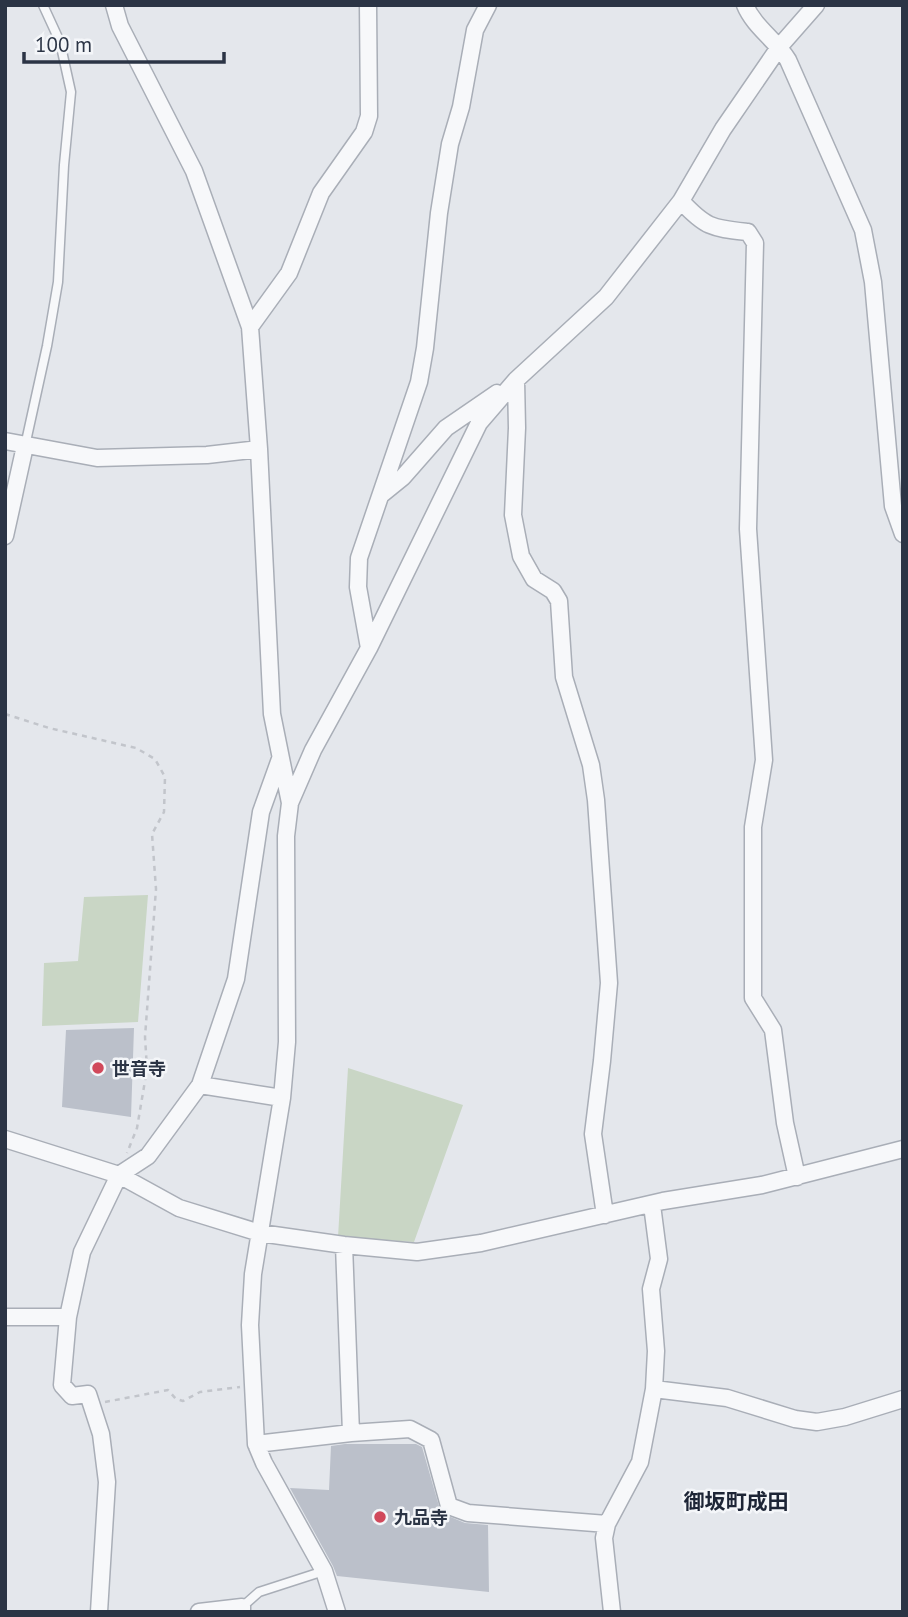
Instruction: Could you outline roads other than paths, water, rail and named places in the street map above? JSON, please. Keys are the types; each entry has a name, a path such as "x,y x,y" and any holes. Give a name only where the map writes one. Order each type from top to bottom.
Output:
{"street":[{"path":"114,5 120,26 194,171 250,327 272,714 290,803"},
{"path":"250,327 289,273 321,193 364,132 369,116 368,5"},
{"path":"369,648 358,587 359,558 419,382 450,144 461,107 475,30 488,5"},
{"path":"745,5 749,17 780,46 788,60 863,230 873,282 893,506 903,534"},
{"path":"337,1612 324,1571 264,1464 256,1444 250,1325 253,1273 282,1098 287,1042 286,836 290,803 313,750 369,648 479,423 516,380 606,297 681,201 723,129 780,46 816,5"},
{"path":"681,201 698,220 714,229 748,232 755,243 748,529 765,760 753,827 753,998 773,1030 785,1124 797,1177"},
{"path":"382,494 403,477 446,428 516,380"},
{"path":"516,380 513,515 521,556 534,579 553,591 559,601 564,677 592,765 596,800 609,983 593,1133 605,1215"},
{"path":"5,441 97,458 208,455 259,449"},
{"path":"5,536 25,446"},
{"path":"99,1612 107,1482 101,1434 88,1394 72,1396 62,1385 68,1317 82,1252 119,1175 148,1156 200,1086 236,979 261,812 281,758"},
{"path":"200,1086 282,1098"},
{"path":"5,1139 119,1175 180,1208 260,1233 417,1252 481,1243 652,1205 797,1177 903,1149"},
{"path":"612,1612 604,1538 607,1524 640,1462 654,1389 656,1351 651,1289 659,1259 652,1205"},
{"path":"344,1245 351,1433"},
{"path":"5,1317 68,1317"},
{"path":"654,1389 727,1398 795,1419 817,1422 845,1417 903,1399"},
{"path":"256,1444 410,1429 431,1440 449,1506 468,1513 607,1524"},
{"path":"199,1612 242,1609"}],"lane":[{"path":"25,446 58,282 71,92 60,42 43,5"},
{"path":"242,1609 259,1592 324,1571"}],"place":[{"name":"世音寺","path":"98,1068"},
{"name":"九品寺","path":"380,1517"}],"district":[{"name":"御坂町成田","path":"736,1501"}]}
